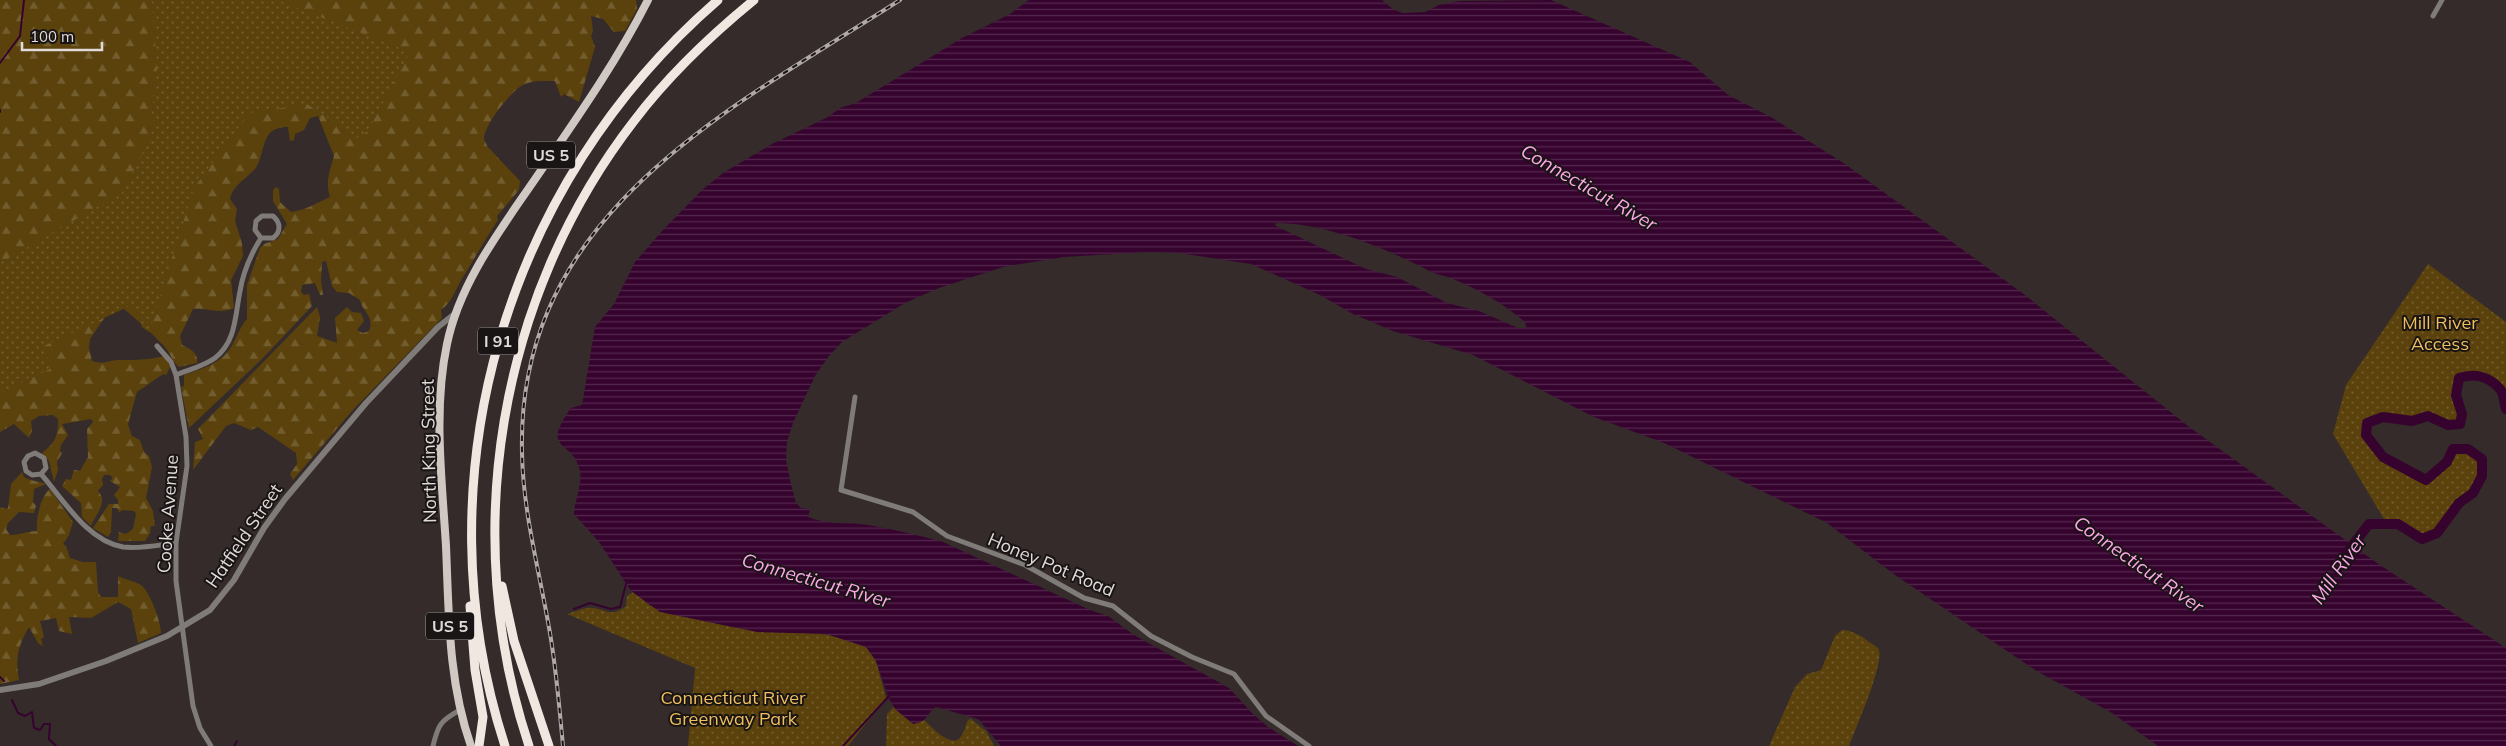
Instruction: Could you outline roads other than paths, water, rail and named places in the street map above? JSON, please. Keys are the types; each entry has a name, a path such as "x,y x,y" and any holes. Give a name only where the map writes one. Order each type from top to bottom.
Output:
{"highway":[{"name":"I 91","path":"505,746 485,669 476,612 471,554 474,476 488,380 506,314 531,250 566,181 609,116 660,56 718,0"},
{"name":"I 91","path":"529,746 509,672 498,599 494,514 500,452 512,376 525,331 545,274 578,207 616,146 650,101 707,40 754,0"},
{"path":"500,452 499,551 503,593 516,647 549,746"},
{"path":"471,554 471,622 475,670 483,712 482,731 478,746"}],"main road":[{"name":"North King Street","path":"470,746 460,710 450,642 440,416 442,370 447,343 457,312 480,262 602,77 648,0"}],"street":[{"path":"2433,16 2442,0"},
{"path":"262,216 273,216 279,224 278,233 270,239 261,238 256,230 256,221 262,216"},
{"path":"176,375 214,359 227,344 235,323 243,276 261,238"},
{"name":"Hatfield Street","path":"0,690 39,684 106,662 183,628 210,610 220,599 264,528 321,456 366,403 438,327 457,312"},
{"name":"Cooke Avenue","path":"157,346 171,362 176,375 188,452 176,543 176,582 192,706 200,728 211,746"},
{"name":"Honey Pot Road","path":"855,397 841,490 913,512 947,536 1024,564 1084,598 1113,606 1151,636 1184,653 1234,674 1266,716 1309,746"},
{"path":"35,453 44,458 46,468 41,474 34,476 26,471 24,464 28,456 35,453"},
{"path":"41,474 88,528 109,543 132,547 176,543"},
{"path":"432,746 436,731 444,719 460,710"}],"water":[{"name":"Connecticut River","path":"1029,0 1382,0 1394,10 1403,13 1425,12 1439,5 1459,1 1551,0 1690,62 1728,95 1771,117 1845,164 2025,295 2188,426 2377,563 2506,648 2506,746 2158,746 2112,713 2035,670 1895,575 1827,523 1664,443 1594,417 1473,355 1393,331 1353,314 1320,295 1251,264 1179,253 1149,252 1064,257 1003,267 939,288 905,303 842,342 828,357 815,376 793,423 787,442 786,460 791,484 796,503 801,508 810,509 808,517 815,520 860,524 905,532 943,542 1090,610 1108,616 1134,635 1229,688 1268,727 1298,746 1001,746 978,719 936,707 925,719 913,724 895,709 888,697 876,661 866,647 826,634 757,632 660,612 631,591 599,542 574,514 580,482 580,471 576,461 558,439 558,432 571,408 582,405 595,327 614,304 635,262 702,190 723,173 772,144 828,117 840,108 856,103 962,38 1010,14","holes":["1276,223 1295,224 1336,232 1376,246 1431,272 1462,283 1481,292 1508,309 1525,322 1526,328 1518,328 1479,311 1447,303 1397,277 1366,269 1275,225"]}],"waterway":[{"path":"0,63 20,36 24,0"},
{"name":"Mill River","path":"2345,555 2369,524 2398,524 2422,539 2437,533 2459,503 2473,493 2482,476 2482,459 2468,449 2453,449 2447,462 2426,480 2383,457 2366,435 2367,423 2383,417 2412,421 2428,416 2448,425 2460,424 2462,414 2456,395 2459,378 2470,376 2486,378 2496,385 2502,393 2506,409"},
{"path":"574,609 590,603 611,609 620,607 626,584"},
{"path":"0,677 4,681"},
{"path":"843,746 889,696"},
{"path":"12,700 18,713 25,716 32,712 34,728 40,730 44,724 50,724 49,739 56,746"},
{"path":"234,746 237,741"}],"railway":[{"path":"563,746 553,653 525,496 522,453 529,369 554,297 593,234 644,178 703,129 767,84 900,0"}],"park label":[{"name":"Mill River Access","path":"2440,333"},
{"name":"Connecticut River Greenway Park","path":"733,708"}]}
